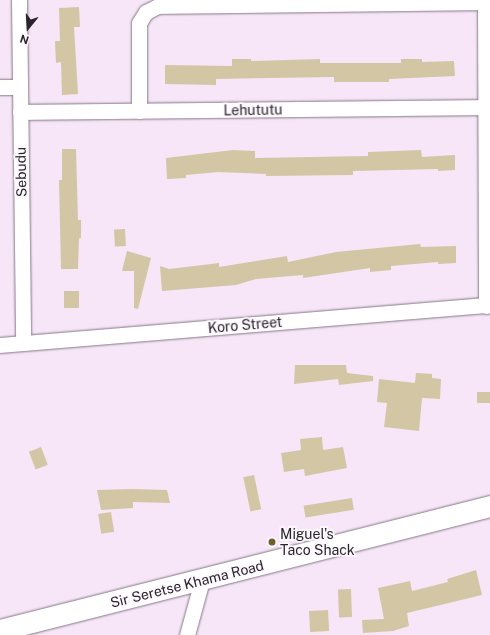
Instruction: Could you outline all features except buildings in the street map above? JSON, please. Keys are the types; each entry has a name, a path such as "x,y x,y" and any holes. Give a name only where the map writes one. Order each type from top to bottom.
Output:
{"main road":[{"name":"Sir Seretse Khama Road","path":"0,630 490,506"}],"street":[{"name":"Sebudu","path":"19,0 23,343"},
{"path":"139,111 139,23 146,12 158,6 485,1 488,40 485,107 488,306"},
{"path":"0,87 19,87"},
{"name":"Lehututu","path":"20,112 485,107"},
{"name":"Koro Street","path":"0,345 488,306"},
{"path":"188,635 202,580"}],"place":[{"name":"Miguel's Taco Shack","path":"272,542"}]}
